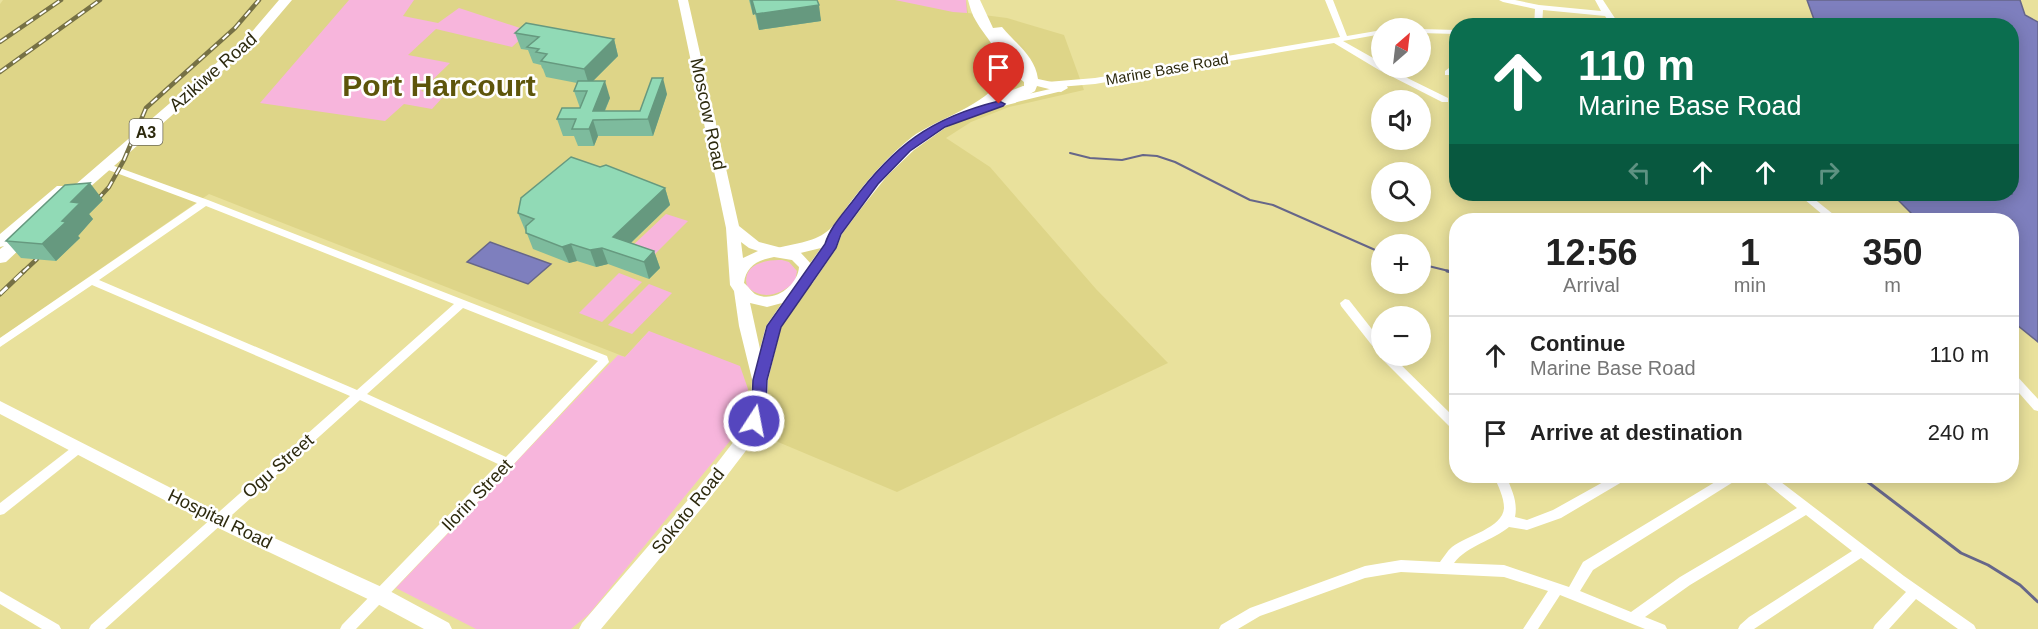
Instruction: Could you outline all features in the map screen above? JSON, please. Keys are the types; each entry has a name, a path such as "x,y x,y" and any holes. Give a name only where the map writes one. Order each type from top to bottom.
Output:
{"main road":[{"name":"Azikiwe Road","path":"0,242 247,30 272,0"},
{"name":"Azikiwe Road","path":"0,258 254,38 286,0"},
{"path":"974,0 980,18 1007,59 1030,84"},
{"path":"982,0 1000,32 1030,66 1063,86"},
{"path":"803,284 831,245 835,233 889,165 923,135 982,103 995,93 1008,72 1007,59"},
{"path":"1030,66 1030,84"},
{"path":"958,117 1010,100 1030,84 1063,86"},
{"path":"779,252 812,246 835,233"}],"street":[{"name":"Moscow Road","path":"683,0 733,228 739,284"},
{"path":"1329,0 1344,37"},
{"path":"1503,0 1539,7 1606,14"},
{"path":"1599,0 1609,18"},
{"path":"1539,7 1539,18"},
{"path":"1431,31 1449,32"},
{"name":"Marine Base Road","path":"1010,100 1063,86 1371,33"},
{"path":"1334,39 1371,61"},
{"path":"1403,78 1445,100"},
{"path":"982,103 1030,84"},
{"path":"106,166 205,202 461,304"},
{"path":"1812,201 1826,213"},
{"path":"0,343 205,202"},
{"path":"733,228 754,245 796,255 804,262 808,271 803,284 781,299 749,297 739,284 741,267 749,260 779,252"},
{"path":"92,281 359,395 508,463"},
{"name":"Sokoto Road","path":"739,284 760,380"},
{"name":"Sokoto Road","path":"589,629 693,507 745,439 759,405 760,380 774,326 803,284"},
{"path":"1345,303 1371,336"},
{"name":"Ilorin Street","path":"347,629 603,362 603,359 461,304"},
{"name":"Ogu Street","path":"96,629 461,304"},
{"path":"1396,366 1449,419"},
{"path":"2019,386 2038,407"},
{"name":"Hospital Road","path":"0,407 218,519 379,595 441,629"},
{"path":"0,510 79,448"},
{"path":"1444,567 1457,550 1500,528 1507,521 1511,511 1509,497 1503,483"},
{"path":"1507,521 1527,525 1557,514 1611,483"},
{"path":"1572,594 1588,566 1723,483"},
{"path":"1774,483 1915,592 1970,629"},
{"path":"1634,618 1685,581 1808,508"},
{"path":"1744,629 1862,551"},
{"path":"1226,629 1255,612 1365,572 1401,566 1504,572 1557,588 1660,629"},
{"path":"1530,629 1557,588"},
{"path":"1880,629 1915,592"},
{"path":"0,597 54,629"}],"shaded area":[{"path":"3,0 966,0 968,13 1007,18 1064,35 1084,90 1009,107 971,122 946,138 990,167 1096,289 1168,363 897,492 740,426 744,417 649,331 625,357 209,194 0,338 0,4"},
{"path":"349,0 414,0 403,16 438,23 459,8 529,31 512,47 436,29 408,55 450,63 421,91 443,97 432,109 404,104 385,121 260,103"},
{"path":"895,0 966,0 967,13 953,12"},
{"path":"666,214 688,221 652,257 629,249"},
{"path":"782,260 789,262 797,271 795,282 790,286 778,293 765,295 747,286 746,279 751,268 762,262"},
{"path":"619,273 642,282 602,322 579,313"},
{"path":"649,284 672,293 632,334 608,325"},
{"path":"649,331 740,366 748,389 744,417 734,436 589,614 571,629 476,629 396,588 618,355 625,357"}],"water":[{"path":"1807,0 2020,0 2025,15 2038,22 2038,342 2019,327 2019,213 1911,213 1899,201 2019,201 2019,18 1813,18"},
{"path":"490,242 551,264 528,284 467,262"}],"building":[{"path":"752,0 817,0 819,5 756,14"},
{"path":"526,23 614,39 584,69 541,61 547,54 536,52 539,49 527,47 539,37 515,33"},
{"path":"652,78 663,78 648,119 593,120 589,129 572,129 576,119 557,119 562,108 580,108 587,91 574,91 578,81 605,81 593,111 640,111"},
{"path":"571,157 600,167 606,165 665,188 613,237 654,251 644,262 602,248 590,250 571,244 562,247 526,233 526,226 534,219 518,213 521,198"},
{"path":"90,183 71,202 80,203 62,221 66,222 42,244 6,241 65,185"}],"waterway":[{"path":"1070,153 1090,158 1122,160 1143,155 1157,156 1175,162 1250,200 1273,205 1371,248"},
{"path":"1431,267 1449,271"},
{"path":"1869,483 1961,553 1988,565 2020,585 2038,602"}],"railway":[{"path":"0,42 61,0"},
{"path":"0,72 100,0"},
{"path":"97,200 109,187 124,160 146,108 235,28 259,0"},
{"path":"23,272 37,259"},
{"path":"0,294 24,271"}],"district":[{"name":"Port Harcourt","path":"439,85"}],"route":[{"path":"754,421 759,405 760,380 774,326 831,245 835,233 874,181 906,148 923,135 958,117 999,104"}]}
